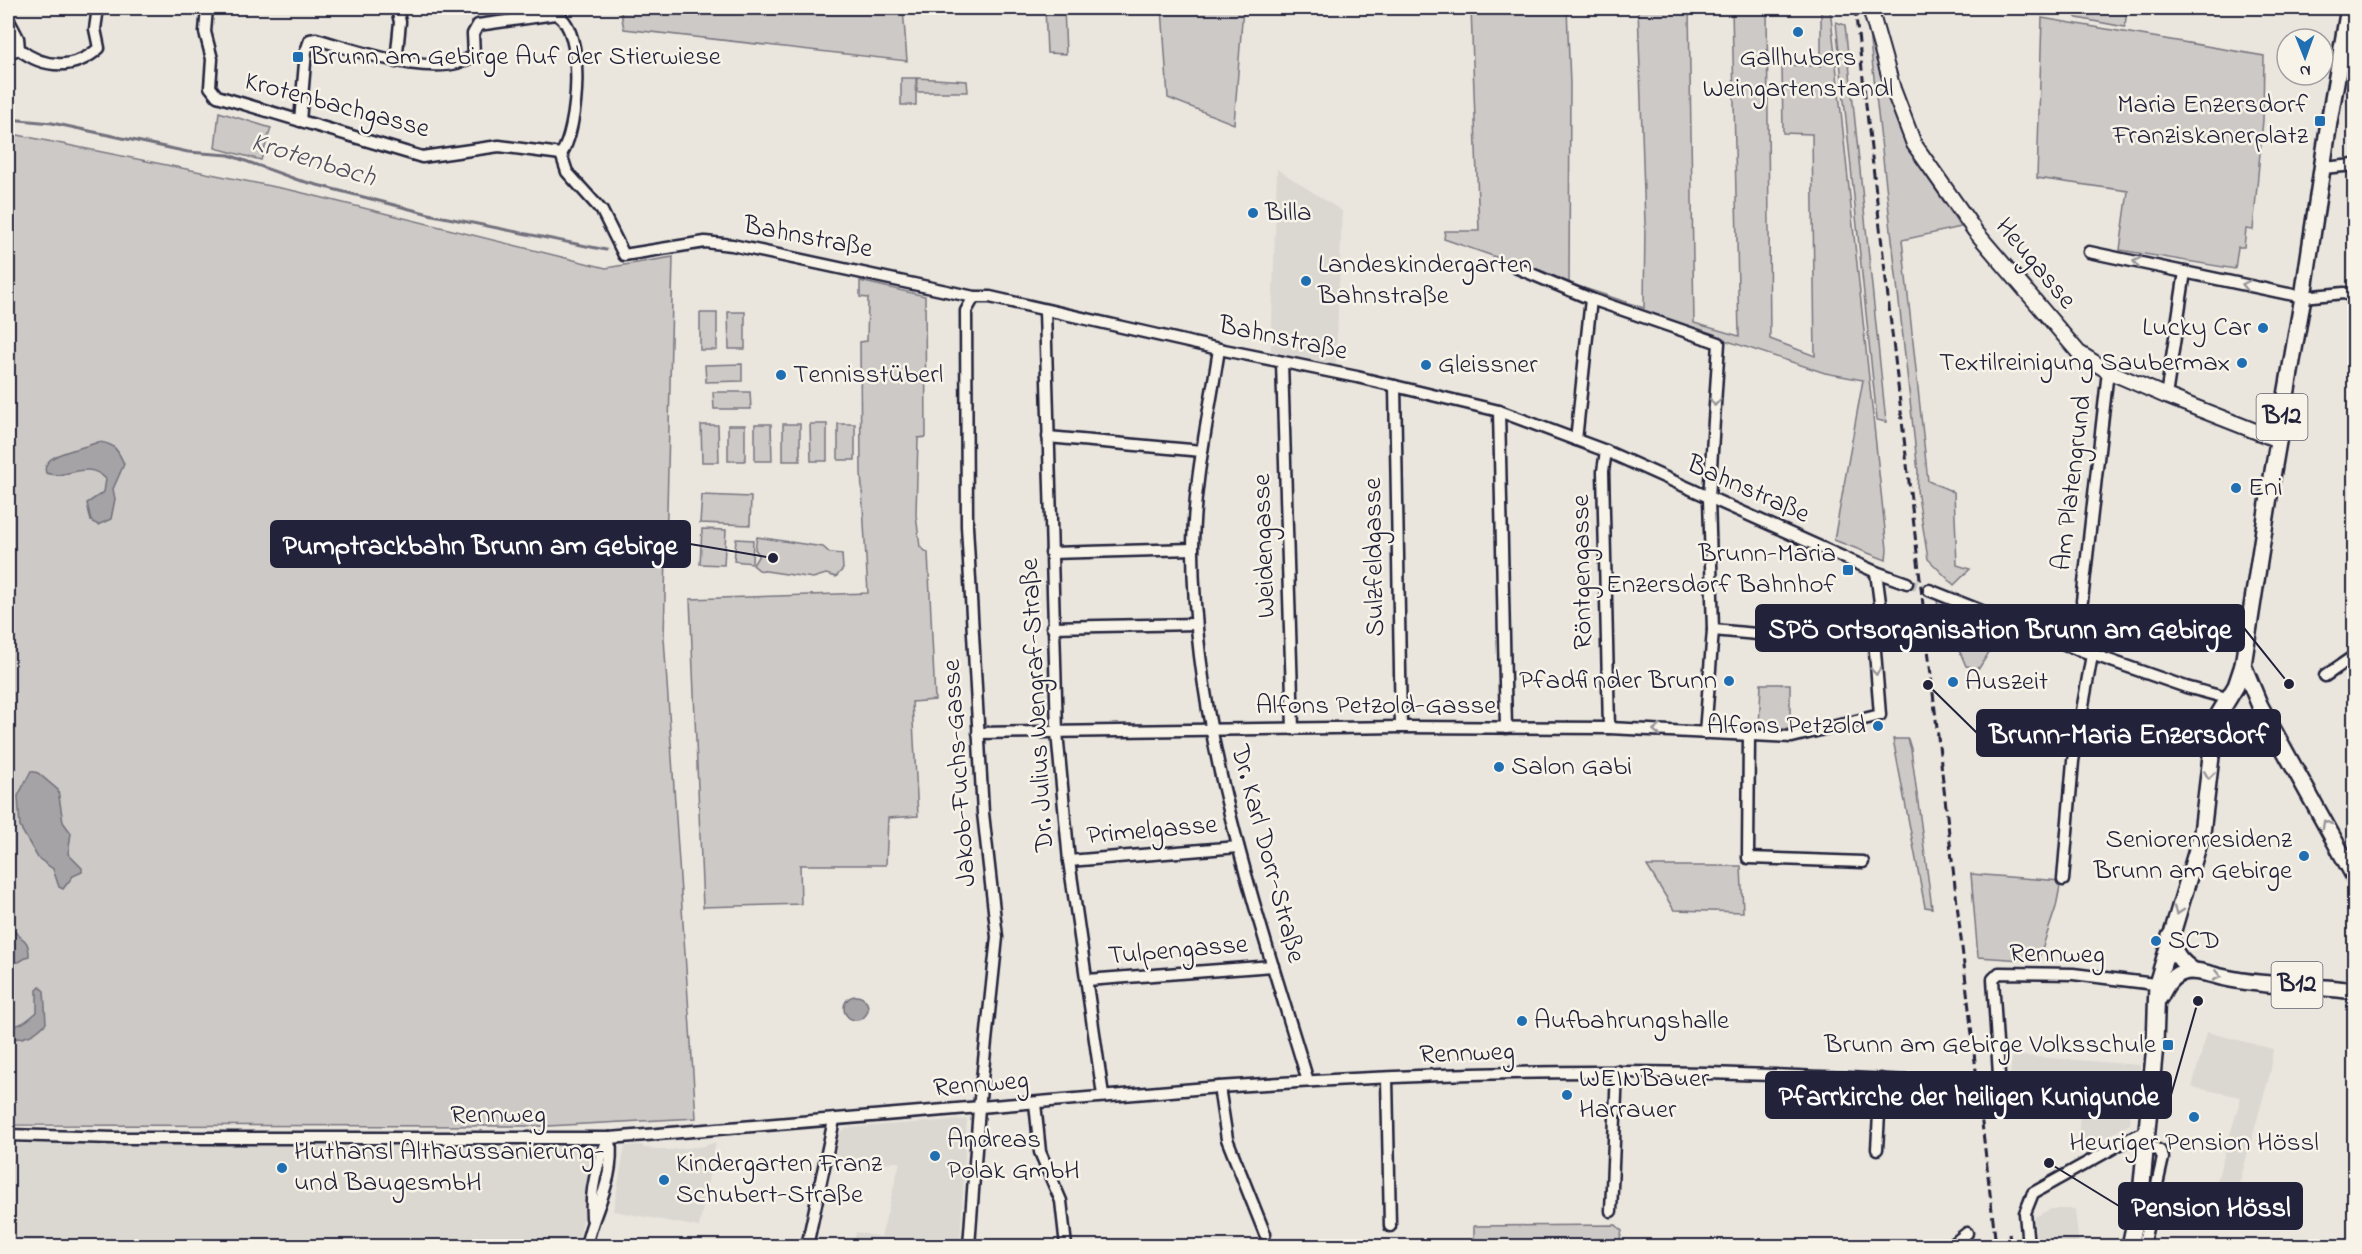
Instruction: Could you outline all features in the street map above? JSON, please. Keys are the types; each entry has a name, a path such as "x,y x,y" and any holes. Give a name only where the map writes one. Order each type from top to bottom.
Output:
{"main road":[{"name":"B12","path":"2130,1246 2141,1194 2157,1005 2170,936 2202,833 2212,748 2219,714 2236,686 2244,665 2278,440 2304,297 2322,168 2349,8"},
{"name":"B12","path":"2244,665 2260,706 2355,876"},
{"path":"2227,698 2244,700 2260,706"},
{"path":"2170,936 2174,952 2180,962 2194,971"},
{"name":"B12","path":"2194,971 2256,984 2319,986 2355,992"},
{"path":"2162,985 2181,972 2194,971"}],"street":[{"path":"8,19 18,38 19,49 28,57 56,65 68,64 93,53 100,46 95,29 98,8"},
{"name":"Krotenbachgasse","path":"207,8 205,32 212,58 210,80 213,93 422,157 505,146 561,154"},
{"name":"Heugasse","path":"1870,8 1893,89 1914,144 1975,231 2079,353 2108,371 2278,440"},
{"path":"396,62 400,22 397,9"},
{"path":"300,121 306,51 310,40 316,39 396,62 434,65 470,58 475,53 473,34 478,25 541,15 559,16 565,23 578,69 567,139 561,154"},
{"path":"8,53 19,49"},
{"name":"Bahnstraße","path":"561,154 567,172 602,211 624,255 705,242 864,272 974,297 990,297 1499,411 1606,451 1876,572 1906,582"},
{"path":"2322,168 2355,165"},
{"path":"2089,252 2304,297 2344,292 2355,297"},
{"path":"1515,267 1591,300 1719,343 1709,498 1713,630 1705,733"},
{"path":"2166,396 2185,272"},
{"name":"Jakob-Fuchs-Gasse","path":"969,1246 979,1108 997,937 983,813 967,526 966,311 974,297"},
{"path":"1576,440 1591,300"},
{"name":"Dr. Julius Wengraf-Straße","path":"1045,310 1052,627 1057,732 1069,861 1103,1095"},
{"name":"Dr. Karl Dorr-Straße","path":"1219,349 1202,451 1193,549 1196,624 1211,730 1238,847 1308,1081"},
{"name":"Weidengasse","path":"1282,362 1293,729"},
{"name":"Am Platengrund","path":"2082,601 2108,371"},
{"name":"Sulzfeldgasse","path":"1395,386 1401,727"},
{"path":"1499,411 1506,728"},
{"path":"1048,437 1202,451"},
{"name":"Röntgengasse","path":"1606,451 1603,471 1609,728"},
{"path":"1051,553 1193,549"},
{"path":"1713,630 1790,637 1873,626 1882,618 1876,572"},
{"path":"1929,590 2077,650 2208,695 2227,698"},
{"path":"2077,650 2080,613"},
{"path":"1052,627 1196,624"},
{"name":"Alfons Petzold-Gasse","path":"978,734 1401,727 1609,728 1792,737 1880,715 1873,626"},
{"path":"2063,880 2073,761 2092,655"},
{"path":"2325,676 2355,656"},
{"path":"1749,734 1748,858 1863,862"},
{"name":"Primelgasse","path":"1069,861 1238,847"},
{"name":"Tulpengasse","path":"1088,980 1273,966"},
{"name":"Rennweg","path":"2149,1101 2000,1091 1993,979 2000,973 2073,974 2162,985"},
{"path":"1611,1211 1617,1071"},
{"name":"Rennweg","path":"8,1136 610,1138 979,1108 1103,1095 1308,1081 1617,1071 1958,1083"},
{"path":"1387,1078 1390,1226"},
{"path":"1877,1149 1881,1079"},
{"path":"1219,1087 1227,1139 1265,1234"},
{"path":"1035,1103 1040,1152 1061,1201 1066,1246"},
{"path":"807,1246 834,1120"},
{"path":"2028,1246 2025,1213 2033,1193 2133,1137 2146,1138 2160,1151 2163,1158 2143,1246"},
{"path":"586,1246 592,1220 605,1196 612,1160 610,1138"},
{"path":"1951,1246 1967,1233"}],"shaded area":[{"path":"620,8 903,8 907,61 624,29"},
{"path":"1045,8 1064,8 1066,54 1047,53"},
{"path":"1162,8 1243,8 1234,124 1168,98"},
{"path":"1471,8 1567,8 1570,84 1569,283 1644,308 1645,224 1638,8 1689,8 1694,323 1739,336 1732,8 1767,8 1770,339 1815,356 1812,134 1783,133 1782,65 1821,66 1821,8 1830,8 1887,549 1886,560 1834,540 1863,380 1825,373 1590,296 1513,263 1444,239 1445,231 1479,231"},
{"path":"2072,8 2127,8 2125,27 2077,18 2072,13"},
{"path":"2042,18 2264,56 2263,120 2253,230 2246,229 2244,247 2238,247 2235,269 2120,250 2128,191 2037,178"},
{"path":"1836,22 1845,25 1886,422 1877,420"},
{"path":"1869,33 1906,146 1961,227 1902,240 1928,481 1954,492 1957,565 1970,569 1954,585 1928,559 1917,490 1918,472"},
{"path":"901,78 916,78 916,105 901,105"},
{"path":"917,78 967,81 968,92 917,92"},
{"path":"219,112 271,128 261,160 215,148"},
{"path":"8,133 295,191 606,268 673,257 664,638 696,1118 548,1126 8,1125"},
{"name":"Landeskindergarten Bahnstraße","path":"1277,169 1342,211 1336,365 1271,351"},
{"path":"860,281 925,296 926,437 918,438 916,515 920,547 928,553 935,700 912,702 918,816 888,818 886,865 800,865 801,904 703,907 690,599 868,593 861,472 860,342 867,341 868,298 860,297"},
{"path":"728,312 745,312 745,349 729,349"},
{"path":"700,313 717,313 717,350 700,350"},
{"path":"742,364 742,381 706,382 705,365"},
{"path":"713,392 750,392 751,409 714,409"},
{"path":"755,424 771,424 772,461 755,461"},
{"path":"783,424 800,424 800,461 783,461"},
{"path":"810,424 827,424 827,461 811,461"},
{"path":"838,424 855,424 855,460 838,460"},
{"path":"701,425 718,425 719,462 702,462"},
{"path":"728,425 745,425 745,461 728,461"},
{"path":"98,442 115,448 124,464 113,489 115,499 111,519 98,525 91,521 87,503 104,492 106,479 91,470 54,475 46,473 46,466 56,456"},
{"path":"702,495 751,497 750,525 700,523"},
{"path":"702,529 726,530 724,565 700,564"},
{"path":"757,537 823,547 830,553 842,554 843,569 836,577 826,574 813,578 759,570 753,565 759,555 755,549"},
{"path":"736,539 753,540 752,563 734,561"},
{"path":"1937,600 1990,623 1994,640 1979,668 1966,666 1957,645 1937,642 1934,619 1939,618"},
{"path":"1761,684 1790,684 1790,729 1759,728"},
{"path":"1893,739 1908,739 1911,749 1932,908 1925,907"},
{"path":"31,771 38,773 58,790 63,822 71,833 68,854 82,868 82,872 73,876 63,889 59,887 53,869 38,858 20,827 18,796"},
{"path":"1647,866 1741,866 1743,912 1674,910"},
{"path":"1971,874 2061,881 2056,907 2038,961 1978,957"},
{"path":"8,896 11,904 11,925 26,942 29,950 29,956 19,962 8,961"},
{"path":"40,987 44,991 46,1023 29,1036 8,1038 8,1026 20,1024 37,1012 37,990"},
{"path":"856,996 864,1000 868,1008 864,1016 856,1020 848,1016 844,1008 848,1000"},
{"path":"2207,1032 2273,1049 2271,1070 2235,1199 2213,1194 2241,1097 2192,1087"},
{"path":"2012,1055 2140,1065 2138,1094 2103,1092 2103,1089 2009,1084"},
{"path":"2080,1104 2131,1107 2130,1124 2093,1145 2078,1145"},
{"path":"967,1119 960,1246 853,1246 856,1232 881,1237 900,1162 831,1165 838,1133 846,1128"},
{"name":"Kindergarten Franz Schubert-Straße","path":"716,1142 699,1227 613,1211 625,1146 642,1145 644,1148 669,1150 704,1146"},
{"path":"8,1144 591,1147 596,1154 578,1246 8,1246"},
{"path":"2051,1209 2075,1209 2079,1246 2037,1246 2034,1217"},
{"path":"1616,1225 1622,1231 1618,1246 1474,1246 1474,1226"}],"waterway":[{"name":"Krotenbach","path":"8,119 52,123 188,152 229,155 298,180 433,215 606,250"}],"tunnel":[{"path":"1907,583 1929,590"}],"railway":[{"path":"1855,8 1996,1246"},
{"path":"2009,1233 2011,1246"}],"place":[{"name":"Gallhubers Weingartenstandl","path":"1798,32"},
{"name":"Brunn am Gebirge Auf der Stierwiese","path":"298,57"},
{"name":"Maria Enzersdorf Franziskanerplatz","path":"2320,121"},
{"name":"Billa","path":"1253,213"},
{"name":"Landeskindergarten Bahnstraße","path":"1306,281"},
{"name":"Lucky Car","path":"2263,328"},
{"name":"Textilreinigung Saubermax","path":"2242,363"},
{"name":"Gleissner","path":"1426,365"},
{"name":"Tennisstüberl","path":"781,375"},
{"name":"Eni","path":"2236,488"},
{"name":"Pumptrackbahn Brunn am Gebirge","path":"773,558"},
{"name":"Brunn-Maria Enzersdorf Bahnhof","path":"1848,570"},
{"name":"Pfadfinder Brunn","path":"1729,681"},
{"name":"Auszeit","path":"1953,682"},
{"name":"SPÖ Ortsorganisation Brunn am Gebirge","path":"2289,684"},
{"name":"Brunn-Maria Enzersdorf","path":"1928,685"},
{"name":"Alfons Petzold","path":"1878,726"},
{"name":"Salon Gabi","path":"1499,767"},
{"name":"Seniorenresidenz Brunn am Gebirge","path":"2304,856"},
{"name":"SCD","path":"2156,941"},
{"name":"Pfarrkirche der heiligen Kunigunde","path":"2198,1001"},
{"name":"Aufbahrungshalle","path":"1522,1021"},
{"name":"Brunn am Gebirge Volksschule","path":"2168,1045"},
{"name":"WEINBauer Harrauer","path":"1567,1095"},
{"name":"Heuriger Pension Hössl","path":"2194,1117"},
{"name":"Andreas Polak GmbH","path":"935,1156"},
{"name":"Pension Hössl","path":"2049,1163"},
{"name":"Huthansl Althaussanierung- und BaugesmbH","path":"282,1168"},
{"name":"Kindergarten Franz Schubert-Straße","path":"664,1180"}]}
